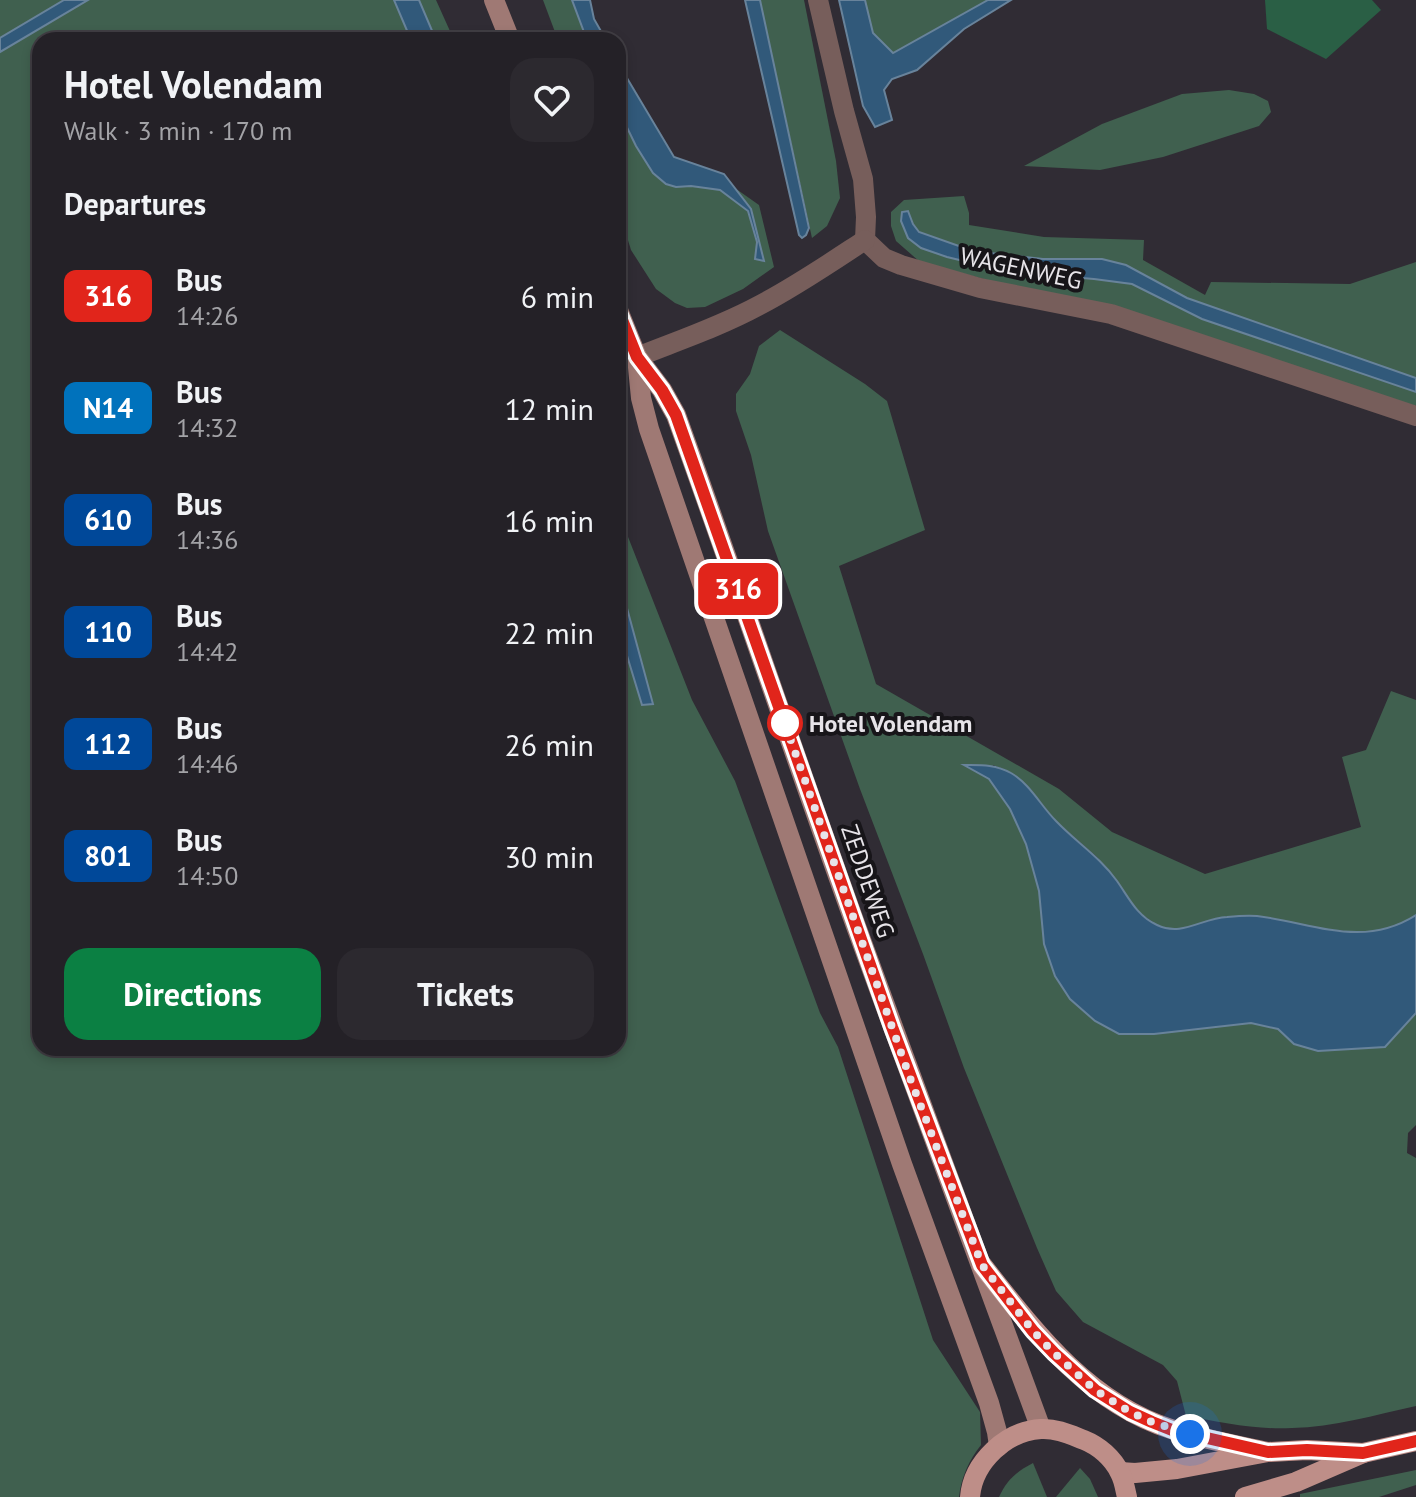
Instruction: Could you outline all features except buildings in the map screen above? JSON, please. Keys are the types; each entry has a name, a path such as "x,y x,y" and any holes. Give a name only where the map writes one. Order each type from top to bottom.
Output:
{"main road":[{"path":"494,0 507,32"},
{"name":"ZEDDEWEG","path":"626,330 637,357 676,415 910,1078 1041,1429"},
{"name":"ZEDDEWEG","path":"637,357 641,398 649,429 907,1179 989,1403 999,1446"},
{"path":"982,1265 1033,1331 1095,1390 1130,1412 1172,1430 1268,1452"},
{"path":"970,1497 977,1472 987,1457 1015,1436 1041,1429 1056,1430 1096,1446 1120,1472 1127,1497"},
{"path":"1245,1497 1296,1482 1363,1453 1416,1441"},
{"path":"1120,1472 1177,1469 1268,1452 1307,1450 1363,1453"}],"street":[{"path":"637,357 756,308 865,240 863,179 818,0"},
{"name":"WAGENWEG","path":"865,240 884,258 901,265 980,288 1111,314 1416,416"}],"green space":[{"path":"0,0 436,0 450,32 32,32 32,1056 626,1056 626,652 642,705 653,704 626,604 626,532 692,700 735,781 820,1013 838,1047 933,1340 980,1412 981,1445 966,1470 959,1497 0,1497"},
{"path":"543,0 586,0 599,32 555,32"},
{"path":"760,0 804,0 836,161 840,198 827,226 812,238"},
{"path":"852,0 999,0 869,78"},
{"path":"1265,0 1372,0 1381,10 1326,59 1267,29"},
{"path":"626,89 667,152 722,179 759,205 774,267 743,289 705,307 687,308 656,289 631,250 626,234"},
{"path":"1229,90 1254,94 1268,101 1271,112 1259,126 1163,157 1100,170 1024,166 1102,124 1182,94"},
{"path":"964,196 969,225 1044,237 1144,240 1143,260 1205,295 1211,282 1350,284 1416,262 1416,378 1187,298 1126,265 1102,259 1043,259 973,251 919,232 908,211 902,212 901,221 908,238 1094,279 1132,284 1202,319 1416,392 1416,406 920,262 896,241 891,212 904,200"},
{"path":"780,330 887,401 925,530 839,566 876,684 1059,789 1112,832 1205,874 1361,827 1342,757 1366,750 1391,691 1416,700 1416,915 1398,926 1362,933 1221,917 1178,931 1157,925 1133,908 1097,857 1056,821 1031,790 1012,773 993,765 989,779 1010,809 1026,844 1039,891 1044,944 1070,999 1095,1021 1119,1034 1154,1034 1251,1023 1278,1029 1294,1044 1318,1051 1349,1048 1416,1013 1416,1125 1408,1133 1407,1153 1416,1158 1416,1406 1339,1423 1292,1428 1252,1427 1186,1416 1177,1381 1163,1365 1083,1322 1056,1291 964,1068 768,531 751,455 736,411 736,394 750,374 759,346"},
{"path":"1033,1463 1047,1497 999,1497 1013,1477"},
{"path":"1080,1468 1090,1479 1098,1497 1056,1497"},
{"path":"1416,1470 1416,1485 1379,1497 1300,1497 1300,1494"}],"water":[{"path":"64,0 88,0 0,52 0,38"},
{"path":"394,0 419,0 433,32 408,32"},
{"path":"572,0 590,0 594,19 601,32 584,32"},
{"path":"745,0 760,0 809,228 802,238 799,235"},
{"path":"839,0 865,0 873,33 893,53 988,0 1011,0 964,29 917,70 892,79 884,90 892,120 875,127 863,106"},
{"path":"626,76 674,157 724,174 751,209 764,261 755,259 757,242 748,211 720,190 666,184 653,173 626,125"},
{"path":"908,211 919,232 973,251 1043,259 1102,259 1126,265 1187,298 1416,378 1416,392 1202,319 1132,284 1009,272 921,248 908,238 901,221 902,212"},
{"path":"626,604 653,704 642,705 626,652"},
{"path":"964,765 993,767 1018,778 1056,821 1110,872 1139,912 1166,928 1184,928 1218,918 1250,916 1357,932 1396,925 1416,915 1416,1013 1385,1047 1318,1051 1294,1044 1278,1029 1251,1023 1154,1034 1119,1034 1095,1021 1070,999 1055,976 1044,944 1039,891 1026,844 1010,809 989,779"}],"bus line":[{"name":"316","path":"626,330 637,357 676,415 910,1078 982,1265 1054,1353 1095,1390 1152,1422 1172,1430 1268,1452 1307,1450 1363,1453 1416,1441"}],"place":[{"name":"Hotel Volendam","path":"785,723"}],"route":[{"path":"785,723 783,718 910,1078 982,1265 1033,1331 1095,1390 1130,1412 1172,1430 1190,1434"}]}
